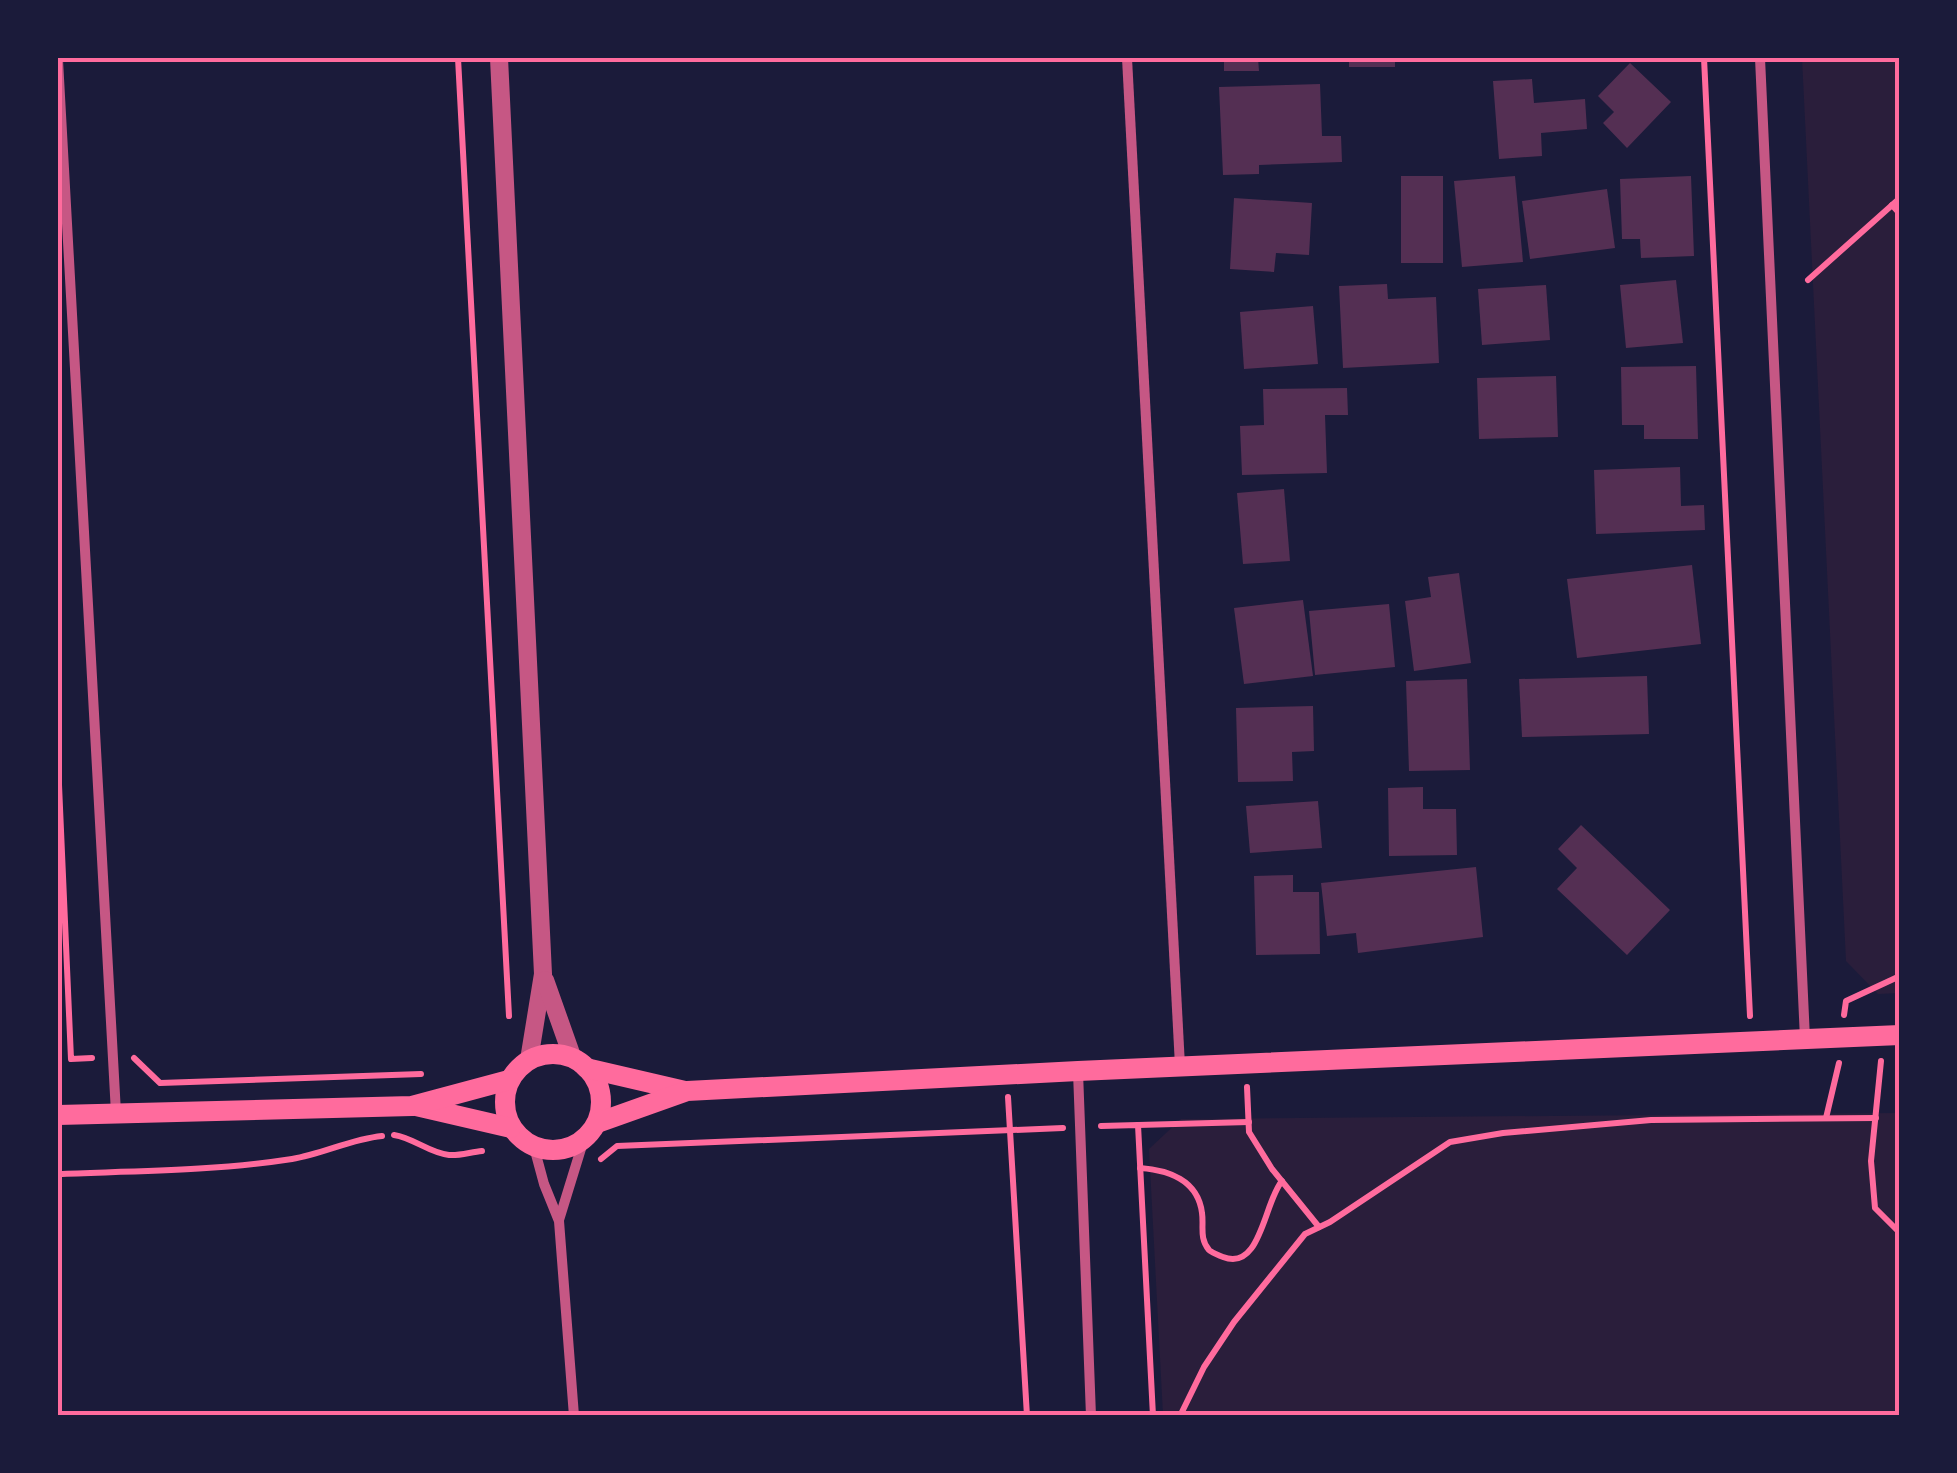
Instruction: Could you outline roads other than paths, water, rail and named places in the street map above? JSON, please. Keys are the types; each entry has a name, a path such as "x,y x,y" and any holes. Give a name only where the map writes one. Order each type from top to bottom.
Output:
{"main road":[{"path":"511,1128 504,1096 509,1080 529,1060 558,1054 687,1091 1891,1035"},
{"path":"580,1063 600,1094 590,1131"},
{"path":"58,1115 412,1106 509,1080"},
{"path":"412,1106 511,1128 534,1147 560,1150 590,1131 687,1091"}],"street":[{"path":"499,58 543,974 529,1060"},
{"path":"1127,58 1180,1066"},
{"path":"1760,58 1806,1039"},
{"path":"58,60 116,1113"},
{"path":"543,974 580,1063"},
{"path":"1078,1070 1092,1416"},
{"path":"559,1221 590,1131"},
{"path":"534,1147 559,1221 574,1416"}]}
